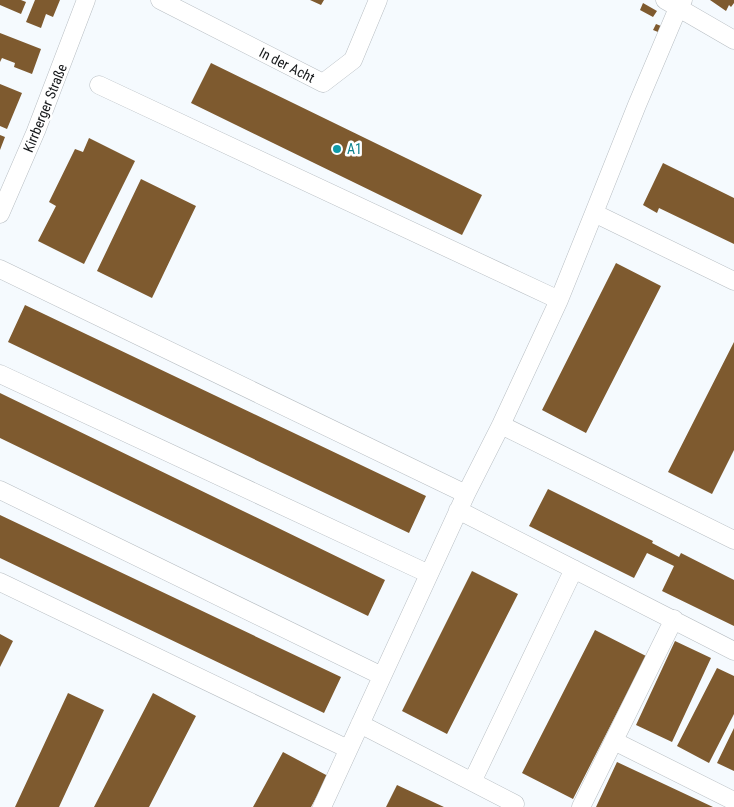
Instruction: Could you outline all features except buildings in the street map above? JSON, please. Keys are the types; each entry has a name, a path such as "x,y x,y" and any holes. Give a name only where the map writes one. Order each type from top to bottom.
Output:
{"street":[{"name":"Kirrberger Straße","path":"0,214 36,131 86,0"},
{"name":"In der Acht","path":"160,0 323,83 353,60 378,0"},
{"path":"322,807 458,510 501,426 559,300 656,59 676,3 734,40"},
{"path":"99,85 559,300"},
{"path":"594,213 734,281"},
{"path":"3,275 466,494"},
{"path":"0,374 429,574"},
{"path":"501,426 734,540"},
{"path":"0,490 382,676"},
{"path":"458,510 734,650"},
{"path":"472,782 574,569"},
{"path":"0,582 348,749"},
{"path":"581,807 674,619"},
{"path":"360,724 515,804"},
{"path":"614,741 734,801"}],"place":[{"name":"A1","path":"337,149"}]}
